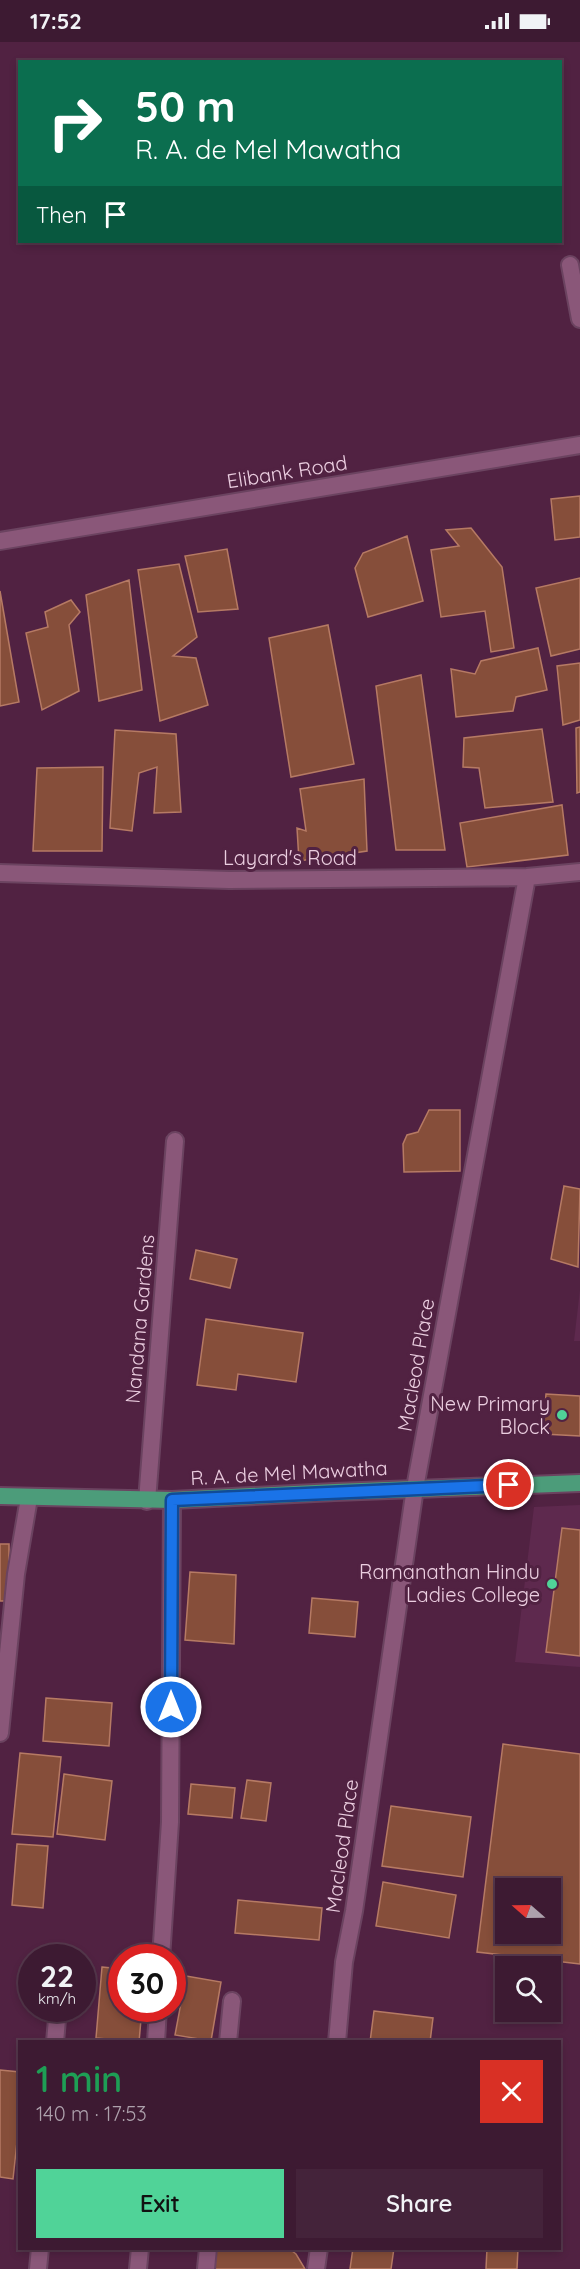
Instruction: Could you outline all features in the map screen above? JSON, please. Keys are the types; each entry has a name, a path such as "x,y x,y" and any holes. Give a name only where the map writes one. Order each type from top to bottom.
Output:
{"highway":[{"name":"R. A. de Mel Mawatha","path":"0,1496 120,1498 147,1501 415,1488 580,1483"}],"street":[{"path":"570,265 580,319"},
{"name":"Elibank Road","path":"0,541 580,445"},
{"name":"Layard's Road","path":"0,873 229,880 526,877 580,872"},
{"name":"Macleod Place","path":"337,2040 344,1962 354,1911 415,1488 526,877"},
{"name":"Nandana Gardens","path":"147,1501 176,1142"},
{"path":"0,1733 16,1574 28,1498"},
{"path":"162,1944 170,1822 172,1500"},
{"path":"228,2040 232,2001"},
{"path":"56,2040 57,2022"},
{"path":"156,2040 157,2022"},
{"path":"38,2269 40,2250"},
{"path":"138,2269 140,2250"},
{"path":"206,2269 208,2250"},
{"path":"316,2269 319,2250"}],"shaded area":[{"path":"580,1290 580,1341 574,1341"},
{"name":"Ramanathan Hindu Ladies College","path":"580,1505 580,1667 515,1662 534,1507"}],"building":[{"path":"580,496 580,537 555,540 551,499"},
{"path":"471,528 502,567 514,648 491,652 485,611 441,617 431,550 459,546 446,530"},
{"path":"407,536 423,601 368,617 355,568 363,553"},
{"path":"227,549 238,609 198,612 185,556"},
{"path":"179,564 197,637 173,656 196,658 208,705 160,721 138,570"},
{"path":"580,578 580,649 551,656 536,588"},
{"path":"129,580 142,690 99,701 86,595"},
{"path":"0,591 19,702 0,706"},
{"path":"71,600 80,612 69,625 79,691 42,710 26,633 48,627 45,612"},
{"path":"328,625 354,764 291,777 269,638"},
{"path":"538,648 547,690 516,697 513,711 456,717 451,669 475,674 481,661"},
{"path":"580,663 580,720 563,725 557,666"},
{"path":"421,675 445,850 396,850 376,686"},
{"path":"580,727 580,792 577,793 576,728"},
{"path":"542,729 553,802 485,808 479,768 463,767 464,738"},
{"path":"115,730 176,734 181,812 154,813 157,767 139,773 132,831 110,828"},
{"path":"103,767 102,851 33,851 37,768"},
{"path":"364,779 367,851 299,861 297,828 306,831 300,789"},
{"path":"562,805 568,855 467,867 460,823"},
{"path":"429,1110 460,1110 460,1171 404,1172 403,1144 407,1135 418,1132"},
{"path":"564,1186 580,1189 578,1267 551,1259"},
{"path":"196,1250 237,1259 230,1288 190,1279"},
{"path":"206,1319 303,1333 296,1382 238,1374 236,1390 197,1385"},
{"name":"New Primary Block","path":"546,1394 580,1396 580,1436 543,1434"},
{"path":"562,1528 580,1530 580,1656 546,1652"},
{"path":"0,1544 9,1544 9,1601 0,1601"},
{"path":"190,1572 236,1575 234,1644 185,1640"},
{"path":"312,1598 358,1602 355,1637 309,1633"},
{"path":"46,1698 112,1703 109,1746 43,1741"},
{"path":"503,1744 580,1754 580,1964 561,1962 561,1956 511,1956 477,1952"},
{"path":"20,1753 61,1757 53,1837 12,1834"},
{"path":"64,1774 112,1781 105,1840 57,1834"},
{"path":"247,1780 271,1783 266,1821 241,1818"},
{"path":"191,1784 235,1788 232,1818 188,1814"},
{"path":"391,1806 471,1817 463,1877 382,1866"},
{"path":"17,1844 48,1846 43,1908 12,1905"},
{"path":"383,1882 456,1895 449,1938 376,1926"},
{"path":"238,1900 322,1908 319,1940 235,1933"},
{"path":"102,1967 108,1968 108,2022 141,2022 139,2040 96,2038"},
{"path":"186,1976 221,1982 211,2040 175,2035 177,2022 186,2022"},
{"path":"374,2011 433,2018 430,2040 370,2040"},
{"path":"0,2070 18,2072 18,2133 13,2179 0,2177"},
{"path":"211,2250 291,2250 296,2254 305,2269 206,2269"},
{"path":"353,2250 394,2250 391,2269 350,2269"},
{"path":"487,2250 518,2250 517,2269 486,2269"}],"place":[{"name":"New Primary Block","path":"562,1415"},
{"name":"Ramanathan Hindu Ladies College","path":"552,1584"}],"route":[{"path":"171,1707 172,1500 509,1485"}]}
